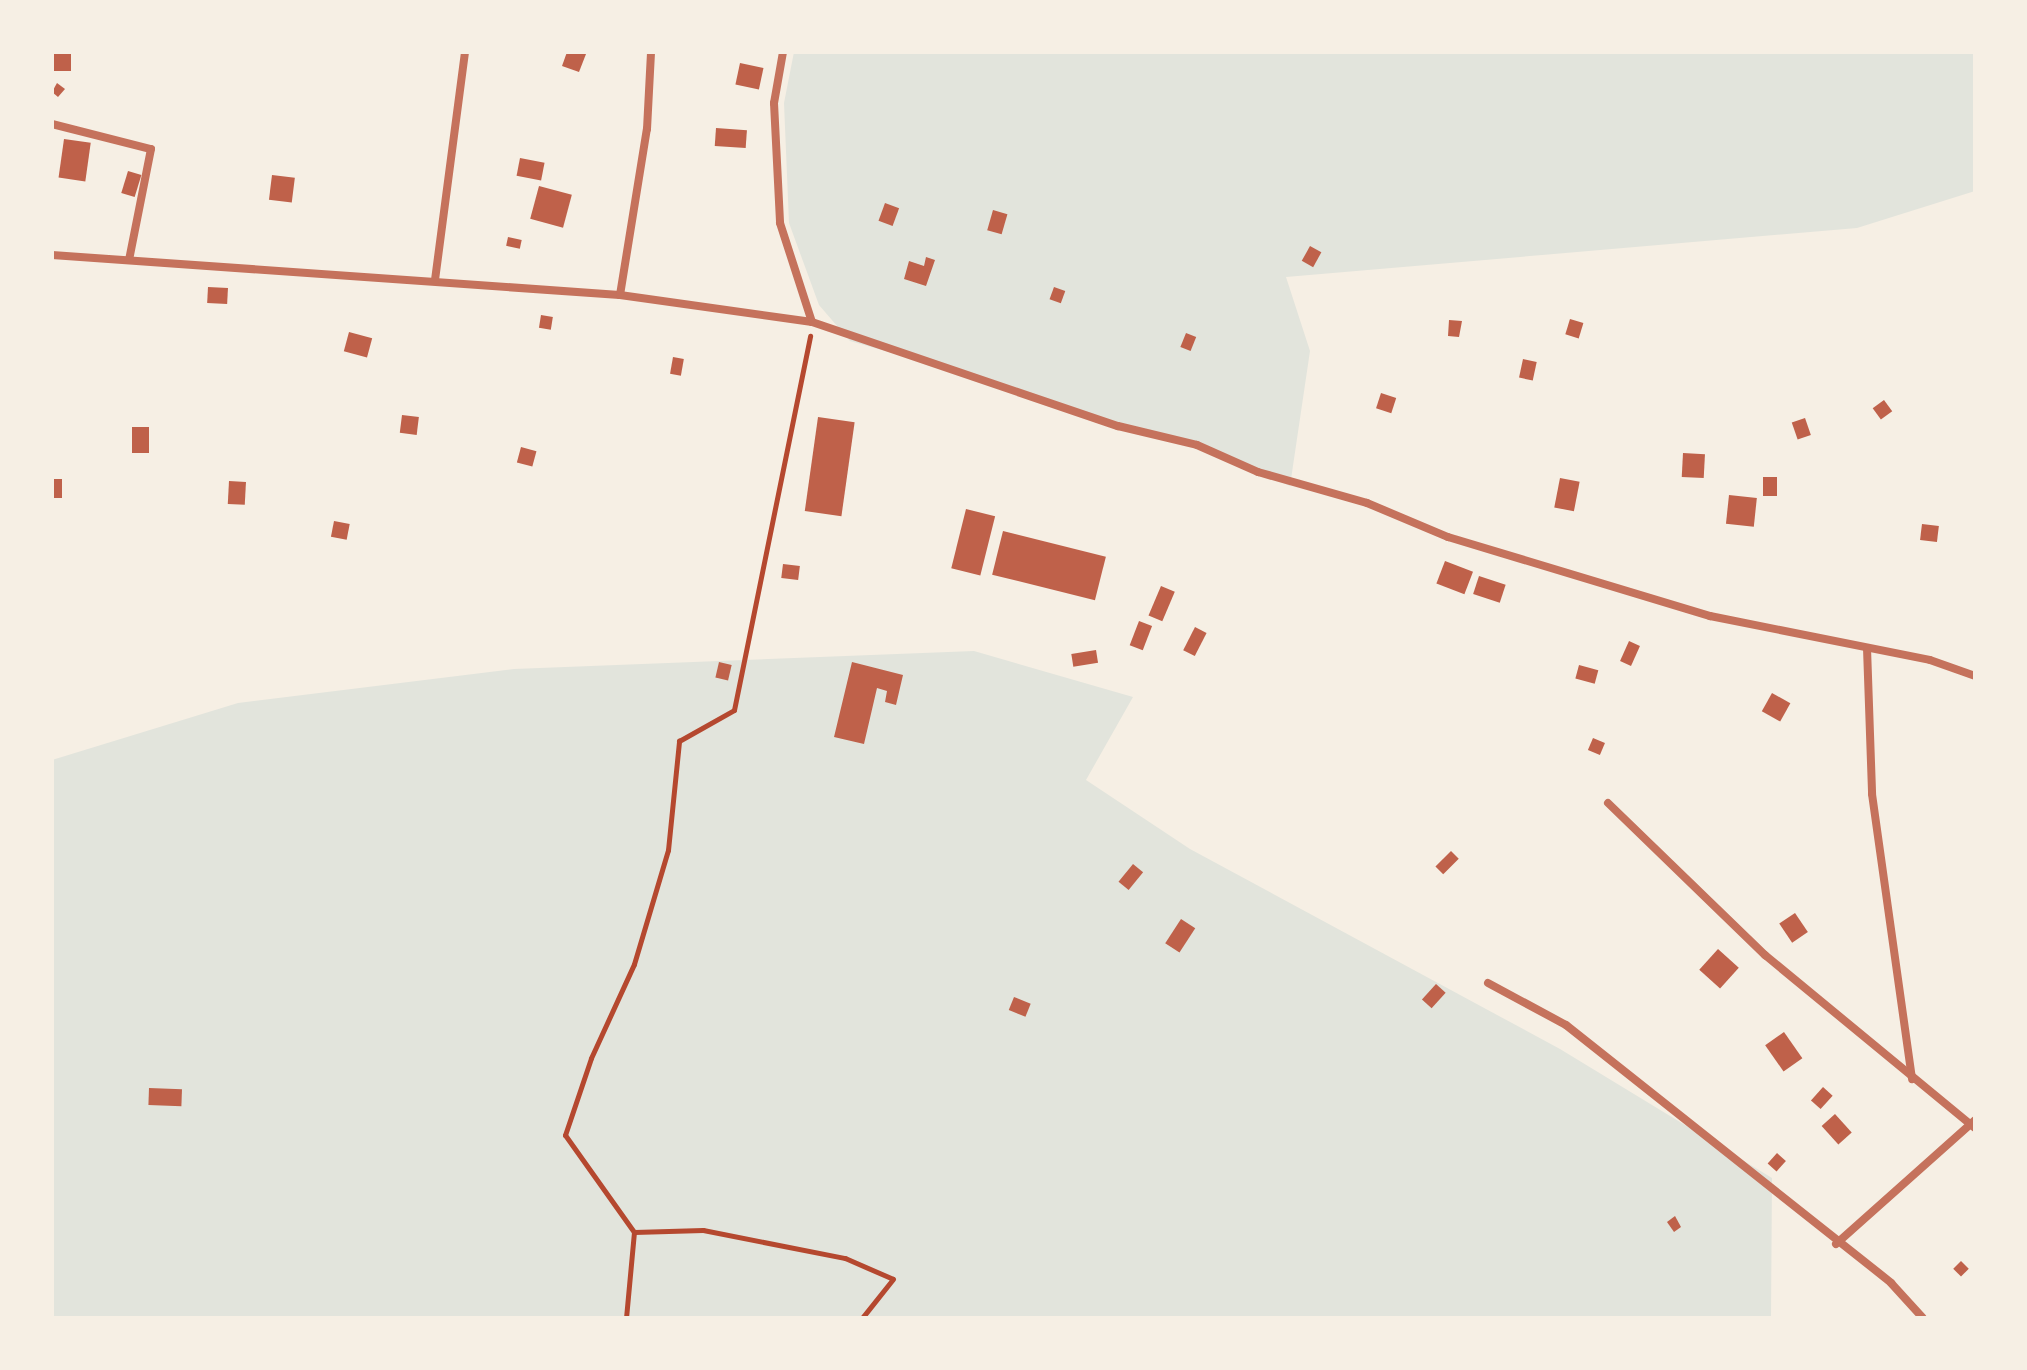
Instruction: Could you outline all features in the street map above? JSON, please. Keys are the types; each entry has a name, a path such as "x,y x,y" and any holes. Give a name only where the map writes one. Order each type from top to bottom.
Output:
{"street":[{"path":"435,280 465,52"},
{"path":"620,295 647,129 651,52"},
{"path":"783,52 774,103 780,223 812,322"},
{"path":"52,124 151,149 129,260"},
{"path":"52,255 620,295 812,322 1118,426 1197,445 1258,472 1367,503 1448,537 1710,616 1867,648 1975,676"},
{"path":"1867,648 1872,794 1912,1079"},
{"path":"1608,803 1765,955 1912,1079 1973,1124 1836,1244"},
{"path":"1488,983 1566,1025 1836,1244 1891,1283 1923,1318"}],"path":[{"path":"626,1318 634,1232 565,1135 591,1058 634,964 668,850 679,741 734,710 812,322"},
{"path":"634,1232 703,1230 845,1258 893,1279 862,1318"}],"shaded area":[{"path":"794,52 1975,52 1975,191 1857,228 1286,277 1310,351 1290,486 1204,448 1111,427 981,378 850,341 819,305 789,223 784,103"},
{"path":"974,651 1133,697 1086,780 1190,849 1560,1049 1772,1178 1771,1318 52,1318 52,760 238,703 514,669"}],"building":[{"path":"52,52 71,52 71,71 52,71"},
{"path":"567,52 586,54 579,72 562,66"},
{"path":"740,63 763,68 759,90 735,85"},
{"path":"57,83 65,89 58,97 52,92"},
{"path":"716,128 747,130 746,148 715,146"},
{"path":"64,139 91,143 85,181 59,178"},
{"path":"520,158 545,163 541,180 517,176"},
{"path":"128,171 141,175 135,197 121,193"},
{"path":"272,175 295,178 292,203 269,200"},
{"path":"539,186 572,195 563,228 530,219"},
{"path":"885,203 899,208 893,226 879,221"},
{"path":"993,210 1007,214 1002,234 987,230"},
{"path":"508,237 522,240 520,249 506,246"},
{"path":"1310,246 1321,252 1313,267 1302,261"},
{"path":"926,257 935,260 926,286 904,279 909,261 924,266"},
{"path":"208,287 228,288 227,304 207,303"},
{"path":"1054,287 1065,291 1061,303 1050,299"},
{"path":"541,315 553,317 551,330 539,328"},
{"path":"1570,319 1583,323 1579,338 1565,334"},
{"path":"1449,320 1462,321 1459,337 1448,336"},
{"path":"349,332 372,338 367,358 344,351"},
{"path":"1186,333 1196,337 1191,351 1180,347"},
{"path":"673,357 684,359 681,376 670,374"},
{"path":"1523,359 1537,362 1533,380 1519,378"},
{"path":"1381,393 1396,398 1391,413 1376,408"},
{"path":"1884,400 1892,411 1881,420 1873,408"},
{"path":"402,415 419,417 417,435 400,433"},
{"path":"818,417 855,422 841,516 805,511"},
{"path":"1805,418 1811,435 1798,440 1792,423"},
{"path":"132,427 149,427 149,453 132,453"},
{"path":"521,447 536,451 532,467 517,462"},
{"path":"1683,453 1705,454 1704,478 1682,477"},
{"path":"1763,477 1777,477 1777,496 1763,496"},
{"path":"1560,478 1580,482 1574,511 1554,507"},
{"path":"52,479 62,479 62,498 52,498"},
{"path":"229,481 246,482 245,505 228,504"},
{"path":"1729,495 1757,498 1754,527 1726,524"},
{"path":"966,509 995,516 980,575 951,568"},
{"path":"334,521 350,524 347,540 331,537"},
{"path":"1922,524 1939,526 1937,542 1920,540"},
{"path":"1003,531 1106,557 1095,600 992,575"},
{"path":"1445,561 1473,572 1464,594 1436,583"},
{"path":"783,564 800,566 798,580 781,578"},
{"path":"1479,576 1506,585 1500,603 1473,594"},
{"path":"1161,586 1175,592 1162,621 1148,615"},
{"path":"1139,621 1152,626 1143,650 1130,645"},
{"path":"1195,627 1207,633 1195,656 1183,650"},
{"path":"1629,641 1640,646 1631,666 1620,661"},
{"path":"1096,650 1098,663 1073,667 1071,654"},
{"path":"719,662 732,665 728,681 715,678"},
{"path":"852,662 903,675 896,705 885,702 887,691 877,688 864,744 834,737"},
{"path":"1579,665 1598,670 1595,684 1575,679"},
{"path":"1772,693 1790,703 1780,722 1762,711"},
{"path":"1593,738 1605,743 1600,755 1588,750"},
{"path":"1451,851 1459,859 1443,874 1435,867"},
{"path":"1133,864 1143,872 1129,890 1119,882"},
{"path":"1795,913 1808,932 1792,943 1779,924"},
{"path":"1181,919 1195,928 1179,953 1165,943"},
{"path":"1718,949 1739,968 1720,989 1699,970"},
{"path":"1436,984 1446,993 1432,1008 1422,1000"},
{"path":"1014,997 1031,1004 1025,1017 1009,1010"},
{"path":"1784,1032 1802,1058 1784,1071 1765,1045"},
{"path":"1823,1087 1833,1096 1821,1109 1811,1100"},
{"path":"149,1088 182,1089 181,1106 148,1105"},
{"path":"1835,1114 1852,1133 1838,1145 1822,1126"},
{"path":"1777,1153 1786,1161 1777,1171 1768,1163"},
{"path":"1675,1216 1681,1227 1674,1232 1667,1222"},
{"path":"1961,1261 1969,1269 1961,1277 1953,1269"}]}
